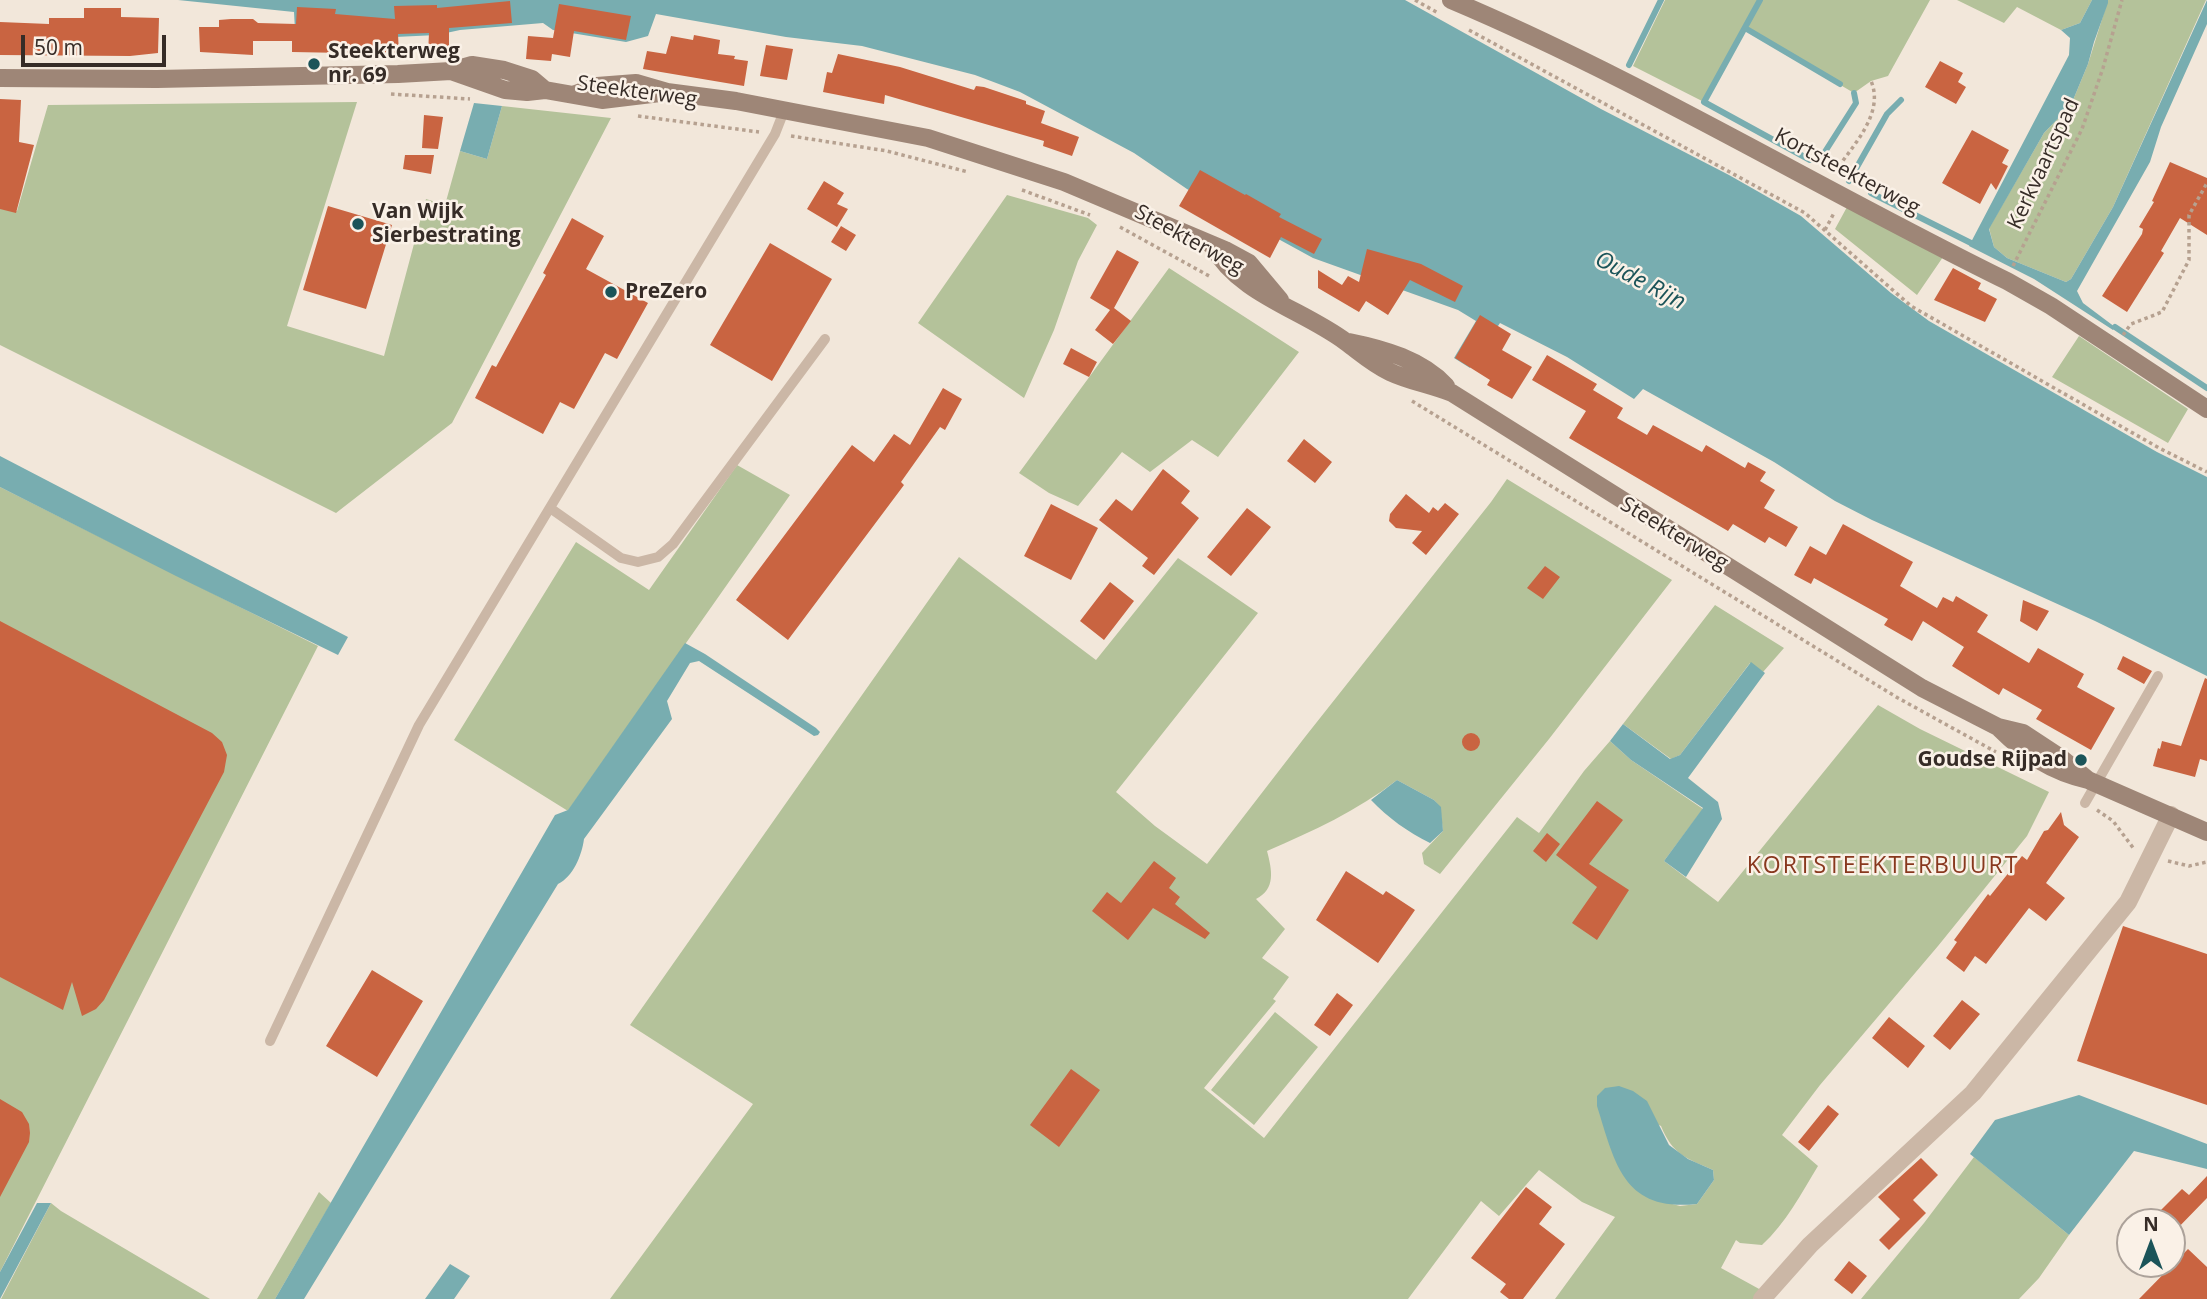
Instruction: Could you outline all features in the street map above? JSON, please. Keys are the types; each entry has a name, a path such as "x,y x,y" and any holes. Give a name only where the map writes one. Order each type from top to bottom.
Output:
{"main road":[{"name":"Kortsteekterweg","path":"1445,7 1510,24 1826,186 2051,306 2207,409"},
{"name":"Steekterweg","path":"0,78 170,79 451,71 505,89 576,94 597,86 636,83 667,92 736,101 928,138 1064,182 1212,245 1220,260 1246,284 1346,342 1370,346 1409,360 1437,376 1452,393 1922,688 1998,727 2023,733 2092,782 2207,832"},
{"name":"Steekterweg","path":"2171,815 2207,819"}],"street":[{"path":"1762,1299 1810,1245 1973,1093 2128,902 2171,815"}],"lane":[{"path":"270,1041 419,725 775,134 784,111"},
{"path":"550,508 621,558 638,562 658,558 673,544 824,339"},
{"path":"2085,803 2092,782 2158,676"}],"path":[{"path":"1415,0 1445,7"},
{"name":"Kerkvaartspad","path":"2016,261 2082,129 2122,0"},
{"path":"1462,26 1805,213 1911,306 2159,448 2207,472"},
{"path":"1826,186 1872,115 1875,103 1871,81"},
{"path":"391,94 474,99"},
{"name":"Steekterweg","path":"632,115 887,151 974,174"},
{"path":"2131,324 2162,312 2189,260 2189,215 2207,183"},
{"path":"1018,188 1095,217"},
{"name":"Steekterweg","path":"1114,224 1215,280"},
{"name":"Steekterweg","path":"1404,396 1898,698 2006,758"},
{"path":"2085,803 2113,821 2135,850 2189,866 2207,862"}],"green space":[{"path":"1665,0 1930,0 1888,76 1871,81 1854,93 1745,29 1704,102 1633,66"},
{"path":"1957,0 2092,0 2080,23 2061,30 2017,7 2004,23"},
{"path":"2108,0 2206,0 2113,207 2071,279 2066,282 2007,258 1994,247 1989,228 2044,133 2071,105 2088,64"},
{"path":"357,102 287,326 384,356 426,199 445,205 460,151 487,159 502,106 611,118 452,423 336,513 0,345 0,208 17,211 48,105"},
{"path":"1007,195 1088,218 1097,225 1078,261 1054,330 1024,398 918,323"},
{"path":"1847,207 1943,257 1917,295 1835,229"},
{"path":"1169,268 1299,352 1218,457 1192,440 1150,472 1122,452 1078,506 1049,493 1019,473"},
{"path":"2079,336 2188,409 2168,443 2052,377"},
{"path":"737,465 790,495 568,811 454,740 576,542 649,590"},
{"path":"1507,479 1672,580 1440,874 1424,864 1422,853 1443,831 1440,807 1434,800 1397,780 1350,811 1267,851 1270,884 1256,899 1285,929 1262,958 1289,977 1273,999 1276,1001 1204,1088 1264,1138 1517,817 1539,833 1584,771 1610,741 1631,760 1703,809 1664,861 1718,902 1878,705 1920,729 2049,792 2027,836 1820,1085 1782,1135 1818,1166 1793,1208 1771,1236 1762,1245 1740,1243 1736,1240 1721,1268 1761,1290 1753,1299 1555,1299 1615,1217 1582,1202 1539,1170 1499,1216 1481,1201 1408,1299 610,1299 753,1104 630,1025 959,557 1096,660 1178,558 1258,613 1116,792 1155,826 1207,864","holes":["1597,1096 1661,1126 1676,1150 1713,1170 1714,1180 1697,1204 1680,1206 1653,1199"]},
{"path":"0,487 318,646 0,1272"},
{"path":"1715,605 1784,648 1763,672 1750,663 1680,755 1671,759 1623,724"},
{"path":"1275,1012 1318,1047 1254,1125 1211,1090"},
{"path":"1974,1157 2069,1235 2039,1278 2019,1299 1861,1299 1924,1223"},
{"path":"319,1192 331,1203 275,1299 257,1299"},
{"path":"51,1203 61,1211 210,1299 1,1299"}],"water":[{"name":"Oude Rijn","path":"178,0 1405,0 1801,216 1891,293 1929,321 2157,452 2207,477 2207,676 2095,621 1872,520 1643,389 1634,399 1567,357 1500,323 1470,368 1454,358 1476,321 1458,310 1313,258 1187,189 1134,153 1020,92 975,75 862,46 786,37 656,14 648,36 626,42 553,30 543,23 395,37 295,30 294,12"},
{"path":"2092,0 2108,0 2108,3 2071,105 2044,133 1989,229 1994,247 2007,258 2066,282 2071,279 2113,207 2207,0 2207,24 2161,127 2150,162 2077,291 2083,303 2115,327 2113,330 2034,279 1969,246 2069,55 2070,38 2061,30 2080,23"},
{"path":"474,103 502,106 487,159 460,151"},
{"path":"0,456 348,637 338,655 0,487"},
{"path":"685,643 820,732 814,736 699,661 690,663 667,701 672,719 584,839 572,871 558,884 304,1299 275,1299 555,815 568,810"},
{"path":"1751,662 1765,673 1688,778 1718,802 1722,819 1686,877 1664,861 1703,808 1631,760 1610,741 1623,724 1670,759 1680,755"},
{"path":"1397,780 1434,800 1441,807 1443,831 1430,843 1399,824 1371,800"},
{"path":"1619,1086 1633,1091 1647,1101 1669,1145 1688,1159 1713,1170 1714,1180 1697,1204 1672,1204 1653,1200 1638,1192 1626,1179 1617,1164 1597,1106 1597,1096 1605,1088"},
{"path":"2079,1095 2207,1144 2207,1169 2134,1151 2069,1235 1970,1154 1995,1120"},
{"path":"37,1203 51,1203 0,1299 0,1272"},
{"path":"450,1264 470,1276 454,1299 425,1299"}],"building":[{"path":"510,1 512,23 449,28 449,55 428,54 429,33 398,34 399,54 292,52 292,41 253,41 253,55 200,52 199,27 219,27 219,20 231,19 296,24 297,7 336,9 335,14 395,19 394,6 437,5 437,8"},
{"path":"559,4 631,16 626,40 574,31 570,57 552,54 551,61 526,59 528,36 553,38"},
{"path":"84,8 121,8 121,17 159,18 158,53 130,56 0,55 0,22 49,24 49,18 84,18"},
{"path":"694,35 720,40 718,54 748,61 744,86 643,69 647,51 666,54 671,36 693,40"},
{"path":"766,45 793,49 787,80 760,76"},
{"path":"838,54 900,67 974,90 976,86 984,87 1026,101 1026,104 1045,111 1041,123 1079,137 1072,156 1043,146 1044,141 885,95 884,104 823,92 827,72 832,73"},
{"path":"1940,61 1963,73 1958,82 1966,87 1956,104 1925,87"},
{"path":"0,99 21,100 19,142 34,145 16,213 0,209"},
{"path":"424,115 443,117 438,149 422,148"},
{"path":"1972,130 2009,150 2002,163 2008,166 1996,190 1991,183 1980,204 1942,183"},
{"path":"405,155 434,155 431,174 403,169"},
{"path":"2170,162 2207,178 2207,235 2180,218 2161,251 2164,253 2127,312 2102,296 2142,234 2143,229 2139,227 2154,202 2152,201"},
{"path":"1200,170 1322,239 1314,254 1281,237 1270,258 1179,206"},
{"path":"824,181 844,193 837,204 848,209 837,227 807,209"},
{"path":"328,206 392,225 366,309 303,290"},
{"path":"572,218 604,236 586,269 648,303 617,359 605,353 574,409 560,402 543,434 475,398 492,365 496,367 546,275 543,273"},
{"path":"841,226 856,235 846,251 831,242"},
{"path":"770,243 832,279 772,381 710,345"},
{"path":"1367,249 1421,264 1463,286 1455,302 1410,280 1388,315 1366,301 1359,312 1318,288 1318,270 1342,285 1348,276 1359,282"},
{"path":"1117,250 1139,262 1114,308 1131,321 1113,344 1095,330 1110,310 1090,298"},
{"path":"1953,268 1981,283 1978,289 1997,299 1985,322 1934,300"},
{"path":"1480,315 1511,334 1502,350 1532,367 1512,399 1487,385 1490,380 1455,358"},
{"path":"1071,348 1097,362 1089,377 1063,364"},
{"path":"1547,355 1597,384 1593,390 1623,408 1617,418 1647,435 1653,425 1702,452 1706,445 1745,468 1748,462 1766,472 1760,481 1775,490 1764,508 1798,527 1786,547 1769,537 1765,543 1733,524 1728,531 1569,438 1586,411 1532,380"},
{"path":"943,388 962,399 945,430 940,427 901,482 904,485 788,640 736,600 852,445 874,462 894,434 910,445"},
{"path":"1304,439 1332,462 1315,483 1287,461"},
{"path":"1163,469 1190,491 1181,503 1199,518 1154,575 1142,566 1148,558 1099,520 1116,499 1132,511"},
{"path":"1406,494 1429,513 1433,507 1438,511 1445,503 1459,514 1426,555 1412,543 1422,531 1396,528 1389,521 1390,514"},
{"path":"1051,504 1098,528 1071,580 1024,556"},
{"path":"1247,508 1271,527 1231,576 1207,557"},
{"path":"1843,524 1913,562 1900,586 1937,608 1943,597 1953,602 1956,596 1988,615 1977,632 2029,663 2038,648 2084,674 2077,687 2115,708 2091,750 2036,719 2042,710 2003,688 1999,695 1952,666 1964,647 1923,621 1912,641 1884,625 1888,619 1814,578 1811,584 1794,575 1810,546 1826,555"},
{"path":"1545,566 1560,577 1543,599 1527,588"},
{"path":"1110,582 1134,601 1104,640 1080,621"},
{"path":"2023,600 2049,611 2037,631 2020,621"},
{"path":"0,621 212,733 222,742 227,755 224,772 104,1000 96,1009 82,1016 72,982 63,1010 0,977"},
{"path":"2123,656 2152,671 2144,684 2117,669"},
{"path":"2205,678 2207,761 2200,759 2195,777 2153,766 2162,741 2181,746"},
{"path":"1467,733 1475,733 1480,742 1478,749 1467,751 1462,746 1462,738"},
{"path":"1597,801 1623,820 1589,864 1629,890 1597,940 1572,923 1597,887 1556,855"},
{"path":"2061,812 2064,825 2079,837 2046,883 2065,898 2046,921 2029,908 1986,964 1975,956 1964,972 1946,958 1957,942 1954,940 1988,894 1990,896 2022,856 2027,860 2044,831 2048,830"},
{"path":"1547,833 1560,844 1546,862 1533,851"},
{"path":"1154,861 1176,878 1169,888 1180,897 1175,904 1210,933 1205,939 1153,908 1128,940 1092,911 1107,892 1121,903"},
{"path":"1346,871 1383,895 1386,891 1415,910 1378,963 1316,920"},
{"path":"2123,926 2207,954 2207,1105 2077,1061"},
{"path":"372,970 423,1001 377,1077 326,1046"},
{"path":"1337,993 1353,1005 1330,1036 1314,1025"},
{"path":"1962,1000 1980,1014 1950,1050 1933,1036"},
{"path":"1889,1017 1925,1046 1908,1068 1872,1038"},
{"path":"1071,1069 1100,1090 1059,1147 1030,1125"},
{"path":"0,1099 22,1112 29,1124 30,1133 29,1142 0,1197"},
{"path":"1828,1105 1839,1114 1809,1151 1798,1142"},
{"path":"1921,1158 1938,1175 1913,1200 1926,1213 1889,1250 1879,1240 1900,1219 1878,1197"},
{"path":"2207,1176 2207,1198 2186,1220 2186,1208 2163,1208 2182,1189 2189,1195"},
{"path":"1526,1187 1552,1207 1539,1224 1565,1244 1523,1299 1509,1299 1500,1292 1506,1284 1471,1258"},
{"path":"2188,1249 2207,1267 2207,1299 2139,1299 2160,1278 2186,1278"},
{"path":"1849,1261 1867,1276 1852,1294 1834,1280"}],"waterway":[{"path":"1629,65 1661,0"},
{"path":"1760,0 1704,102 1810,160 1821,158 1856,103 1854,93"},
{"path":"1745,28 1840,84"},
{"path":"1849,181 1887,114 1901,100"},
{"path":"1871,193 1971,243"},
{"path":"2115,327 2207,388"}],"place":[{"name":"Steekterweg nr. 69","path":"314,64"},
{"name":"Van Wijk Sierbestrating","path":"358,224"},
{"name":"PreZero","path":"611,292"},
{"name":"Goudse Rijpad","path":"2081,760"}],"district":[{"name":"KORTSTEEKTERBUURT","path":"1883,866"}]}
